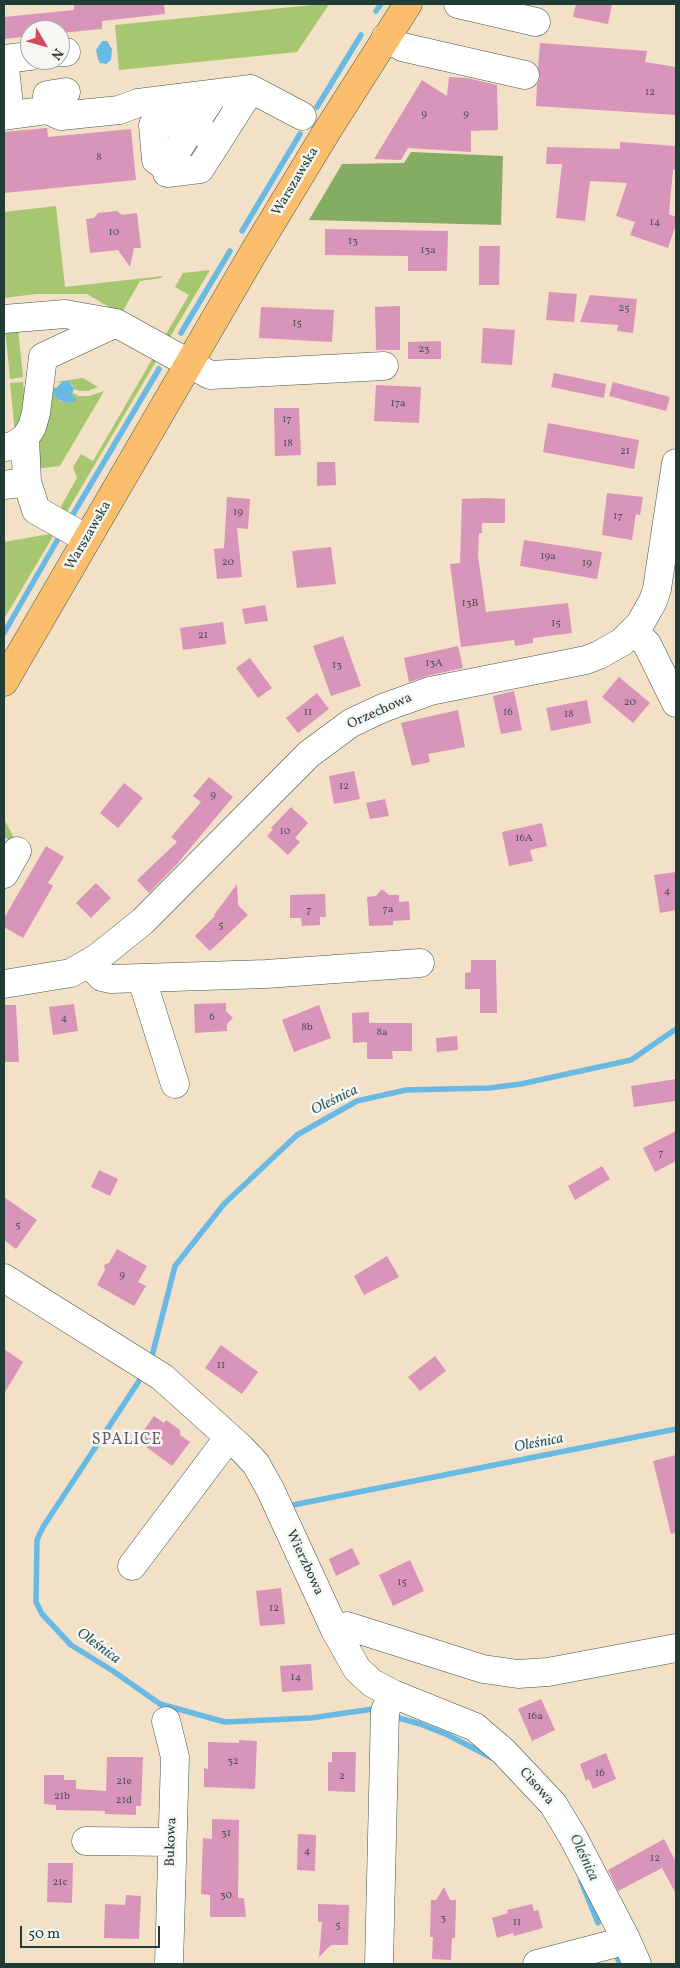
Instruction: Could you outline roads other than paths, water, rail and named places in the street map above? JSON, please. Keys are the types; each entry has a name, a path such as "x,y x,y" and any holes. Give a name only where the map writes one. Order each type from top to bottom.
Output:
{"main road":[{"name":"Warszawska","path":"4,682 189,363 327,131 408,4"}],"street":[{"path":"458,4 536,22"},
{"path":"386,37 402,47 525,75"},
{"path":"4,59 20,57"},
{"path":"4,65 6,68 7,115 57,102 61,116 119,110 138,103 251,89 302,116"},
{"path":"214,94 166,167 167,173 200,169 251,89"},
{"path":"192,126 218,142"},
{"path":"4,319 65,314 116,323 210,375 384,366"},
{"path":"87,539 36,510 16,484 14,442 32,427 36,413 43,357 116,323"},
{"name":"Orzechowa","path":"4,984 71,973 88,963 142,921 309,754 351,723 382,708 430,691 586,660 612,648 634,632 647,614 657,589 676,463"},
{"path":"634,632 647,644 676,703"},
{"path":"4,874 17,851"},
{"path":"88,963 105,978 266,974 420,963"},
{"path":"144,978 145,989 175,1084"},
{"name":"Wierzbowa","path":"4,1278 162,1377 256,1464 270,1489 335,1630"},
{"path":"132,1566 229,1437"},
{"path":"335,1630 347,1626 483,1669 518,1674 548,1672 676,1648"},
{"name":"Cisowa","path":"335,1630 350,1659 357,1669 372,1683 393,1694 474,1727 504,1752 553,1804 625,1937 637,1964"},
{"path":"379,1964 385,1711 393,1694"},
{"name":"Bukowa","path":"166,1720 175,1757 169,1964"},
{"path":"86,1841 172,1842"},
{"path":"538,1964 612,1944 625,1937"}],"water":[{"path":"102,41 107,41 112,49 111,60 106,64 100,63 96,50"},
{"path":"69,381 74,389 72,395 76,399 74,402 66,403 55,398 54,390 62,382"}],"waterway":[{"path":"376,11 381,4"},
{"path":"317,107 361,35"},
{"path":"242,231 300,134"},
{"path":"181,333 230,251"},
{"path":"72,516 159,369"},
{"path":"4,633 58,539"},
{"name":"Oleśnica","path":"152,1356 175,1266 224,1204 297,1135 357,1101 406,1090 489,1088 521,1084 631,1060 676,1029"},
{"name":"Oleśnica","path":"139,1381 43,1527 37,1540 36,1602 42,1614 71,1645 113,1671 160,1704 225,1722 311,1718 373,1709"},
{"name":"Oleśnica","path":"288,1506 676,1429"},
{"name":"Oleśnica","path":"392,1716 448,1735 492,1758"},
{"name":"Oleśnica","path":"581,1881 598,1923"},
{"name":"Oleśnica","path":"614,1951 620,1964"}],"district":[{"name":"SPALICE","path":"127,1441"}]}
